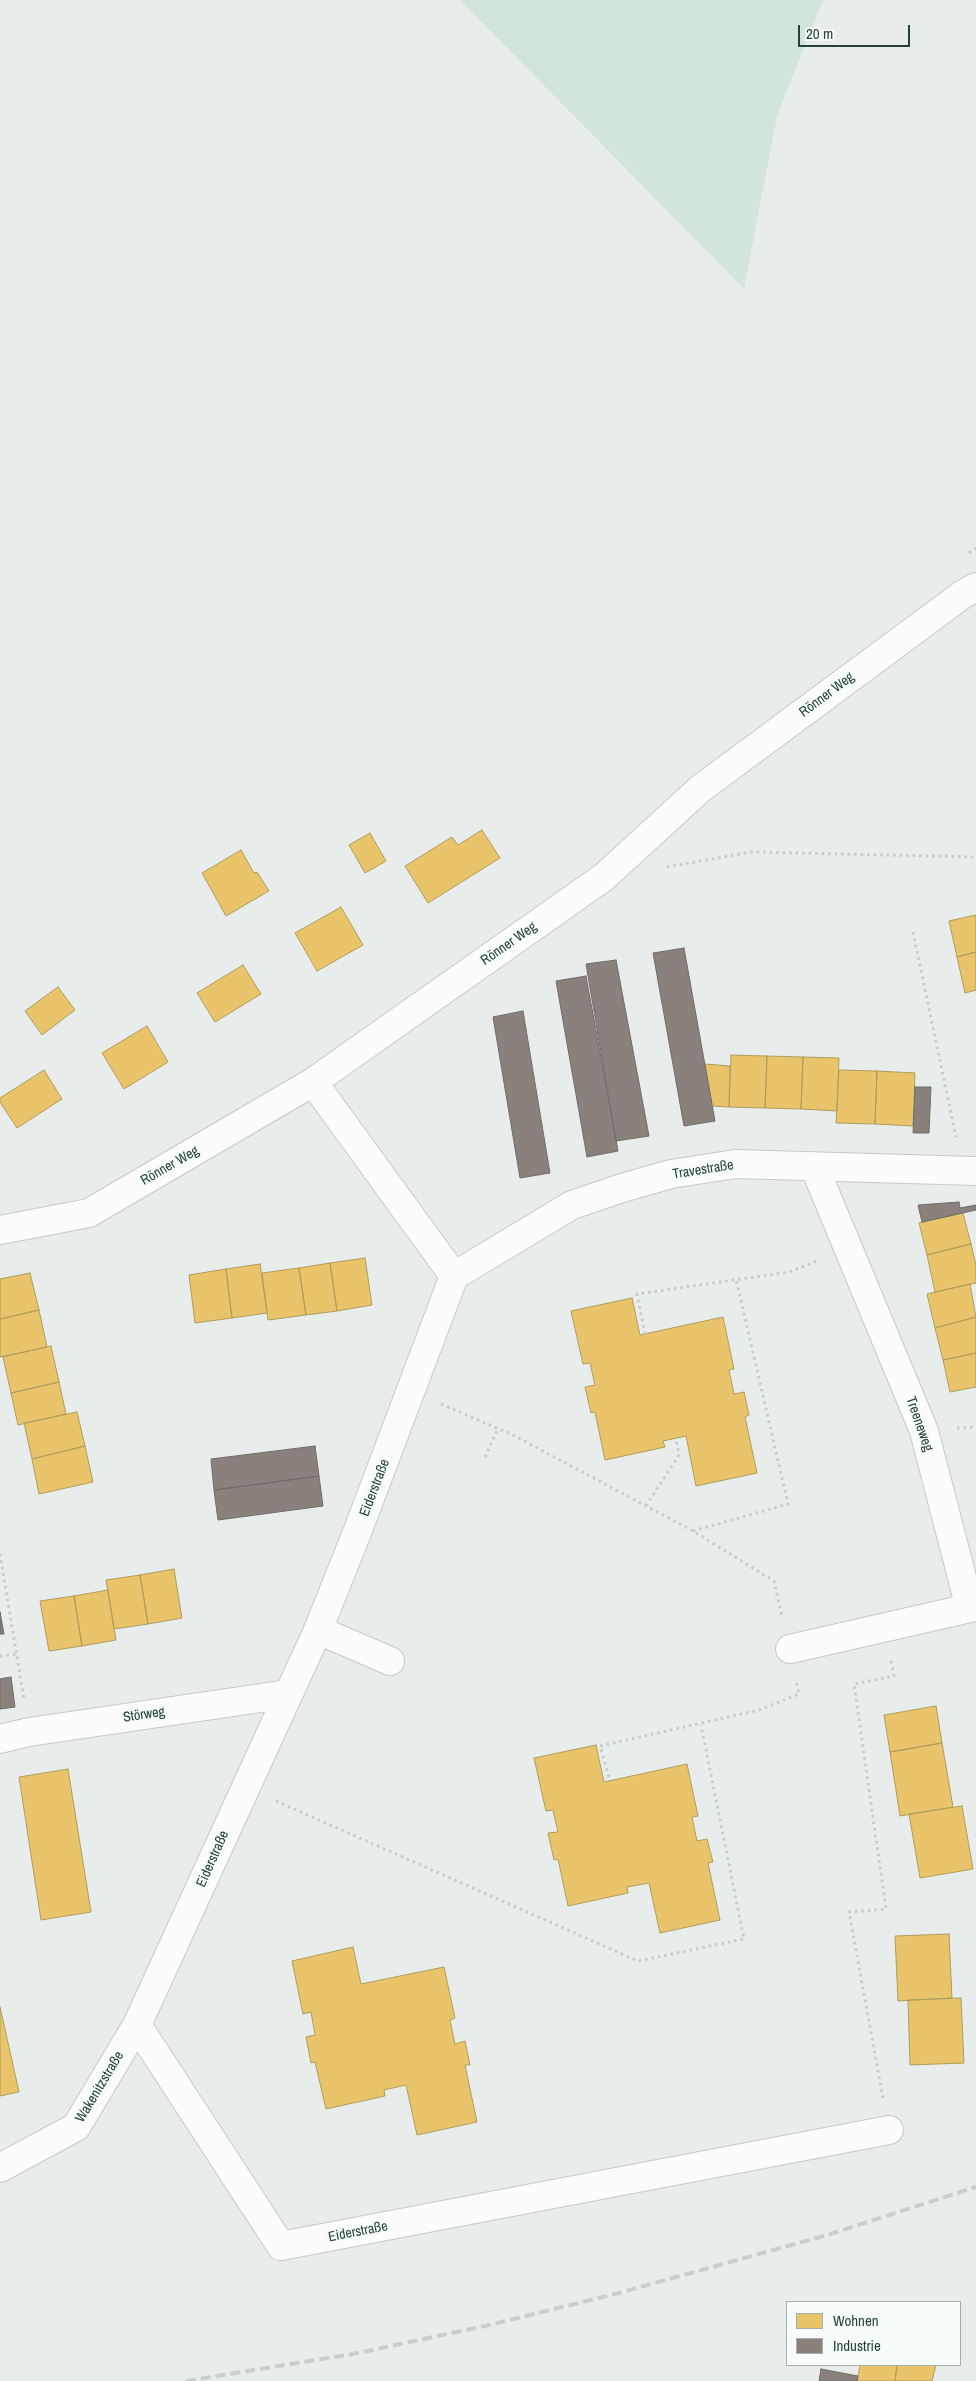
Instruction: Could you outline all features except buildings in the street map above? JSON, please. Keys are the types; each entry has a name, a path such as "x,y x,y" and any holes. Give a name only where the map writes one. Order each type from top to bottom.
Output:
{"street":[{"name":"Rönner Weg","path":"0,1230 88,1213 313,1082 604,877 700,789 962,594 976,587"},
{"path":"313,1082 454,1276"},
{"name":"Travestraße","path":"454,1276 572,1206 622,1188 671,1174 735,1164 970,1171"},
{"name":"Treeneweg","path":"814,1166 924,1431 970,1608 885,1628"},
{"name":"Eiderstraße","path":"454,1276 318,1630 137,2025 281,2246 889,2130"},
{"path":"790,1649 885,1628"},
{"path":"318,1630 390,1661"},
{"name":"Störweg","path":"0,1739 29,1732 288,1694"},
{"name":"Wakenitzstraße","path":"0,2168 76,2127 137,2025"}],"path":[{"path":"660,868 752,852 976,857"},
{"path":"913,932 970,1171"},
{"path":"645,1334 637,1294 790,1272 848,1249"},
{"path":"693,1531 788,1504 736,1280"},
{"path":"411,1391 498,1428 693,1531 774,1582 799,1694 759,1710 701,1725 600,1746 609,1777"},
{"path":"485,1457 498,1428"},
{"path":"646,1506 679,1455 676,1438"},
{"path":"0,1554 29,1732"},
{"path":"885,1628 894,1676 854,1684 886,1909 849,1912 889,2130"},
{"path":"0,1656 16,1654"},
{"path":"245,1788 638,1961 744,1938 701,1725"}],"green space":[{"path":"460,0 823,0 777,116 744,289"}],"railway":[{"path":"186,2381 353,2354 485,2326 619,2293 827,2235 976,2187"}]}
